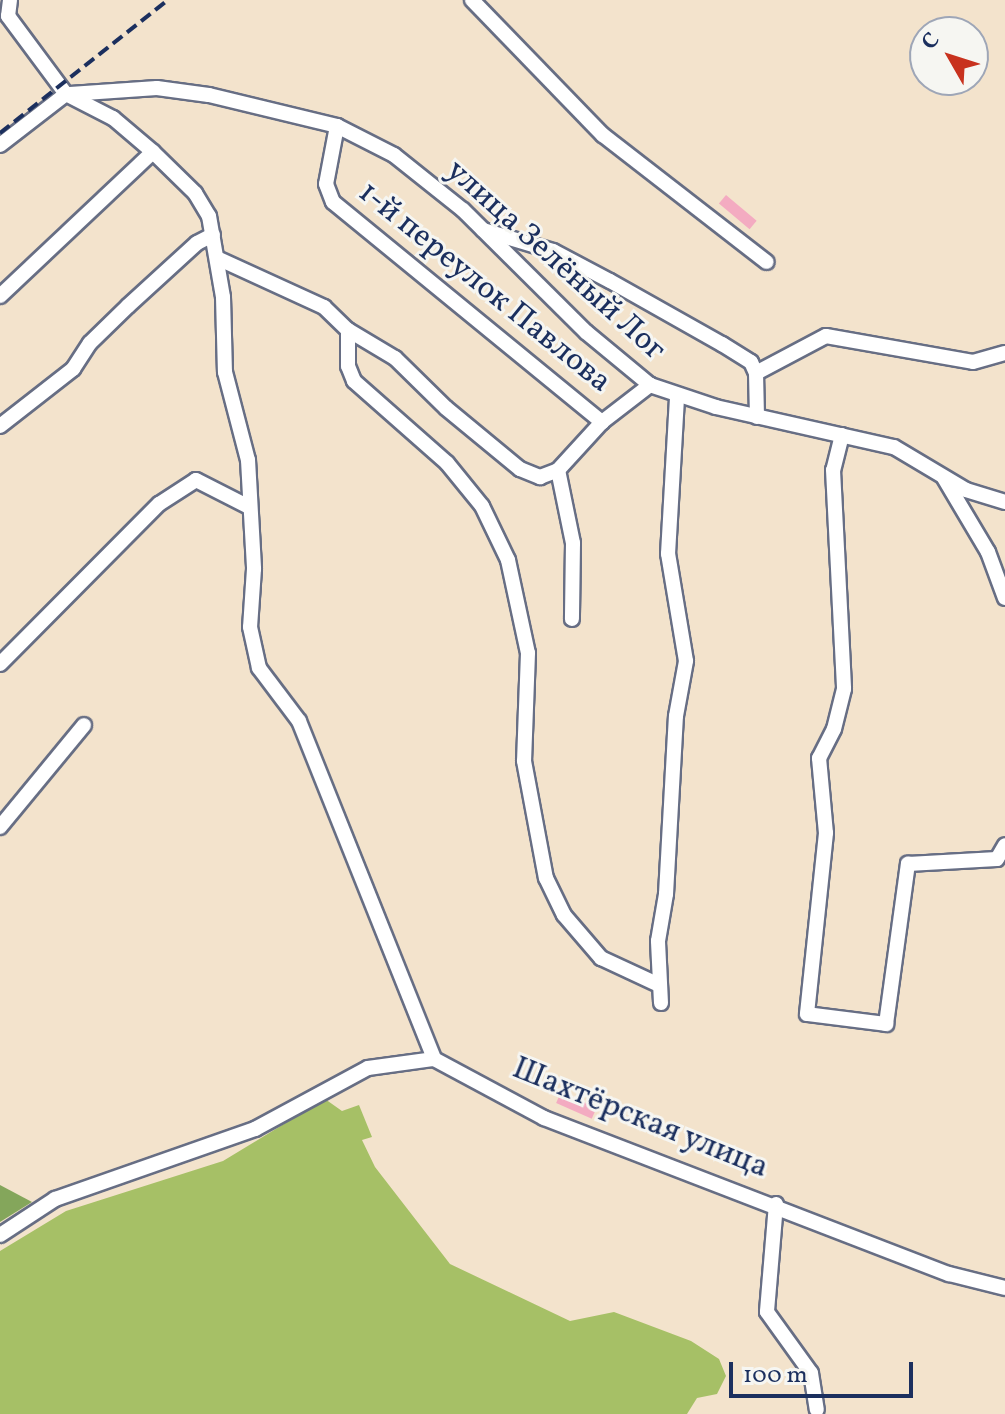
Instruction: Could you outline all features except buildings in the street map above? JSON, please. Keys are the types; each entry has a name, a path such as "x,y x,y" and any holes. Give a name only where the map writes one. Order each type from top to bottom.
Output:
{"street":[{"path":"0,1235 55,1199 255,1129 368,1068 434,1059 362,888 331,795 299,721 259,668 250,627 254,569 248,460 225,372 213,235 195,193 153,152 113,118 66,94 8,16 10,0"},
{"path":"472,0 603,135 767,262"},
{"name":"улица Зелёный Лог","path":"66,94 157,88 209,95 337,126 394,155 481,229 576,323 650,385 677,396 757,417 894,447 937,468 966,490 1005,502"},
{"path":"0,145 66,94"},
{"name":"1-й переулок Павлова","path":"337,126 326,184 333,202 602,422 558,470"},
{"path":"0,296 153,152"},
{"path":"481,229 553,251 751,362 756,373 757,417"},
{"path":"0,426 73,369 90,343 128,306 197,243 213,235"},
{"path":"217,258 324,307 348,330 395,358 446,408 520,469 540,477 558,470 573,543 572,619"},
{"path":"348,330 348,366 354,381 447,463 482,506 508,560 528,653 524,761 546,878 564,915 601,958 657,984"},
{"path":"756,373 826,336 973,362 1005,353"},
{"path":"602,422 650,385"},
{"path":"661,1003 657,984 676,716 686,661 668,554 677,396"},
{"path":"842,435 833,470 844,689 834,729 819,758 826,833 807,1014 886,1024 908,864 997,859 1005,845"},
{"path":"937,468 988,552 1005,598"},
{"path":"0,664 159,504 196,480 249,507"},
{"path":"0,827 84,725"},
{"name":"Шахтёрская улица","path":"434,1059 544,1118 776,1204 949,1274 1005,1288"},
{"path":"776,1204 767,1312 811,1373 817,1410"}],"green space":[{"path":"325,1099 342,1111 359,1105 372,1137 362,1140 375,1167 450,1264 570,1321 614,1312 691,1341 719,1359 726,1376 717,1394 697,1398 687,1414 0,1414 0,1251 66,1211 223,1161"},
{"path":"0,1185 32,1202 0,1222"}],"railway":[{"path":"0,133 168,0"}]}
